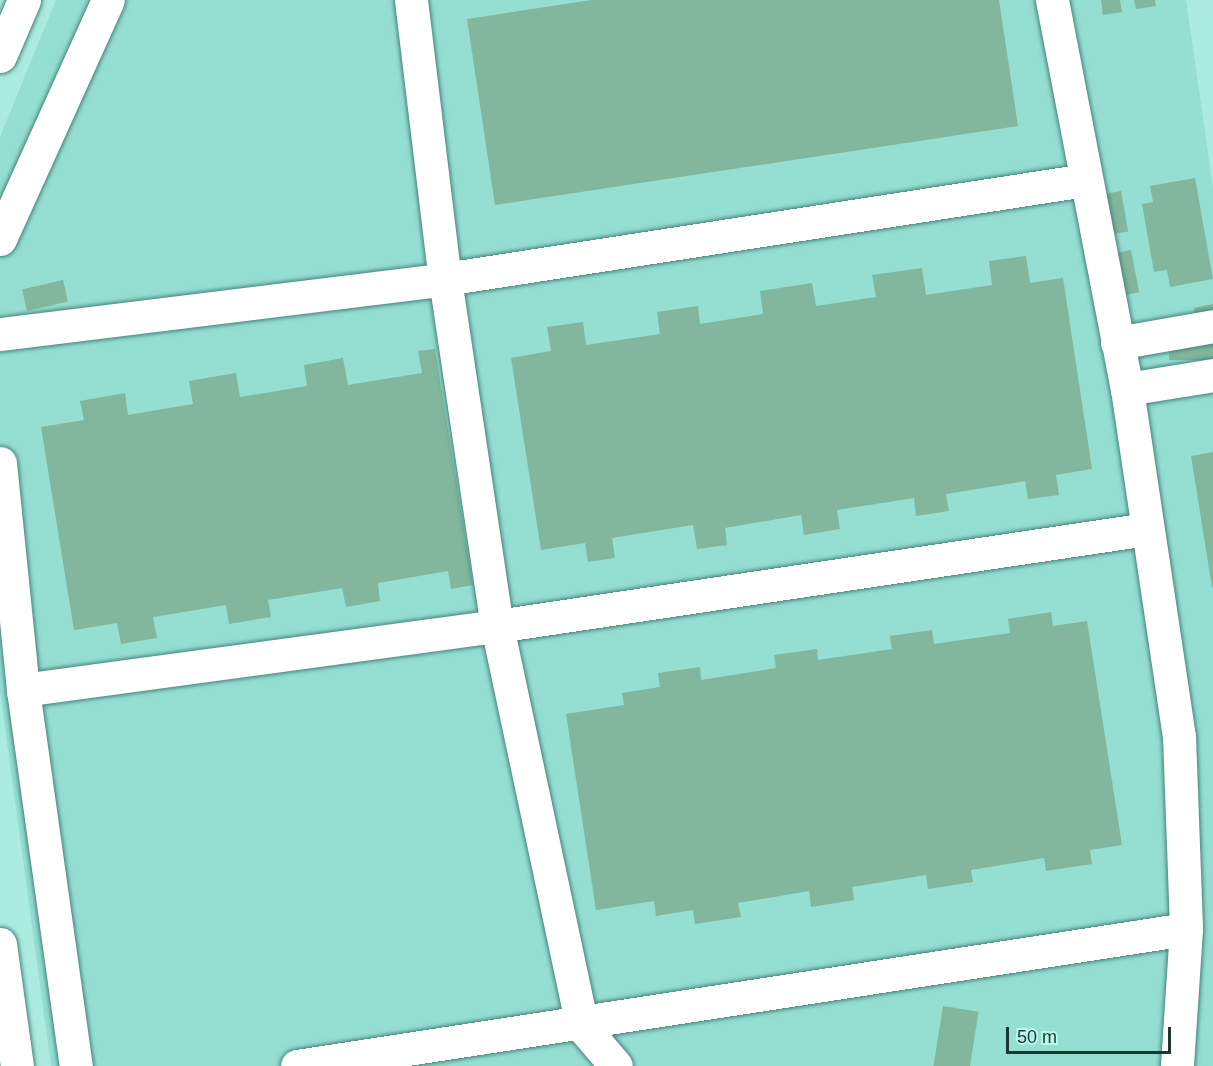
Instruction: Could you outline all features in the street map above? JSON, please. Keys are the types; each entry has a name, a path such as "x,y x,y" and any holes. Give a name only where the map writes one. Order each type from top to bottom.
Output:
{"street":[{"path":"0,56 24,0"},
{"path":"0,239 108,0"},
{"path":"411,0 445,279 497,626 582,1026 616,1066"},
{"path":"1052,0 1127,389 1179,736 1186,929 1177,1066"},
{"path":"0,334 445,279 1085,180"},
{"path":"1117,343 1213,326"},
{"path":"1127,389 1213,375"},
{"path":"0,463 23,690 76,1066"},
{"path":"23,690 497,626 1147,529"},
{"path":"297,1066 445,1055 582,1026 1186,929"},
{"path":"0,944 10,1058"}],"shaded area":[{"path":"56,0 1186,0 1213,187 1213,1066 51,1066 0,691 0,137"}],"building":[{"path":"591,0 999,0 1018,126 495,205 467,19"},
{"path":"1101,0 1120,0 1122,12 1103,15"},
{"path":"1134,0 1155,0 1156,6 1136,9"},
{"path":"1195,178 1213,279 1170,287 1167,270 1154,272 1142,204 1153,202 1150,186"},
{"path":"1121,191 1128,231 1110,235 1103,194"},
{"path":"1131,250 1139,292 1121,296 1112,254"},
{"path":"1026,256 1030,283 1063,278 1092,469 1056,475 1059,495 1028,499 1025,481 946,494 949,511 916,516 914,498 837,510 840,529 804,535 801,515 725,528 727,545 697,549 693,525 612,538 615,558 588,562 585,543 541,550 511,358 551,351 547,327 583,322 586,345 660,334 657,312 698,306 700,324 763,314 760,291 812,283 816,306 876,297 872,275 922,268 926,295 992,285 989,261"},
{"path":"63,280 68,301 27,311 22,289"},
{"path":"1213,304 1213,315 1196,318 1194,308"},
{"path":"1169,340 1213,340 1213,360 1169,360"},
{"path":"435,349 473,585 451,589 448,571 378,583 380,601 346,607 342,588 268,600 271,617 229,624 226,605 153,617 157,638 121,644 117,623 74,630 41,427 84,420 80,401 125,393 128,415 193,404 189,381 236,373 240,397 307,386 304,365 343,358 348,385 422,373 418,351"},
{"path":"1213,452 1213,587 1212,587 1191,456"},
{"path":"1051,612 1053,626 1087,621 1122,845 1090,850 1092,864 1046,871 1044,858 971,870 973,882 928,889 926,875 852,887 854,900 811,907 809,891 738,903 741,917 695,924 693,910 656,916 654,901 596,910 566,714 624,705 622,693 660,687 658,673 700,667 701,680 776,668 774,655 817,649 818,660 892,649 890,636 932,630 934,644 1010,633 1008,619"},
{"path":"943,1006 979,1012 970,1066 933,1066"}]}
